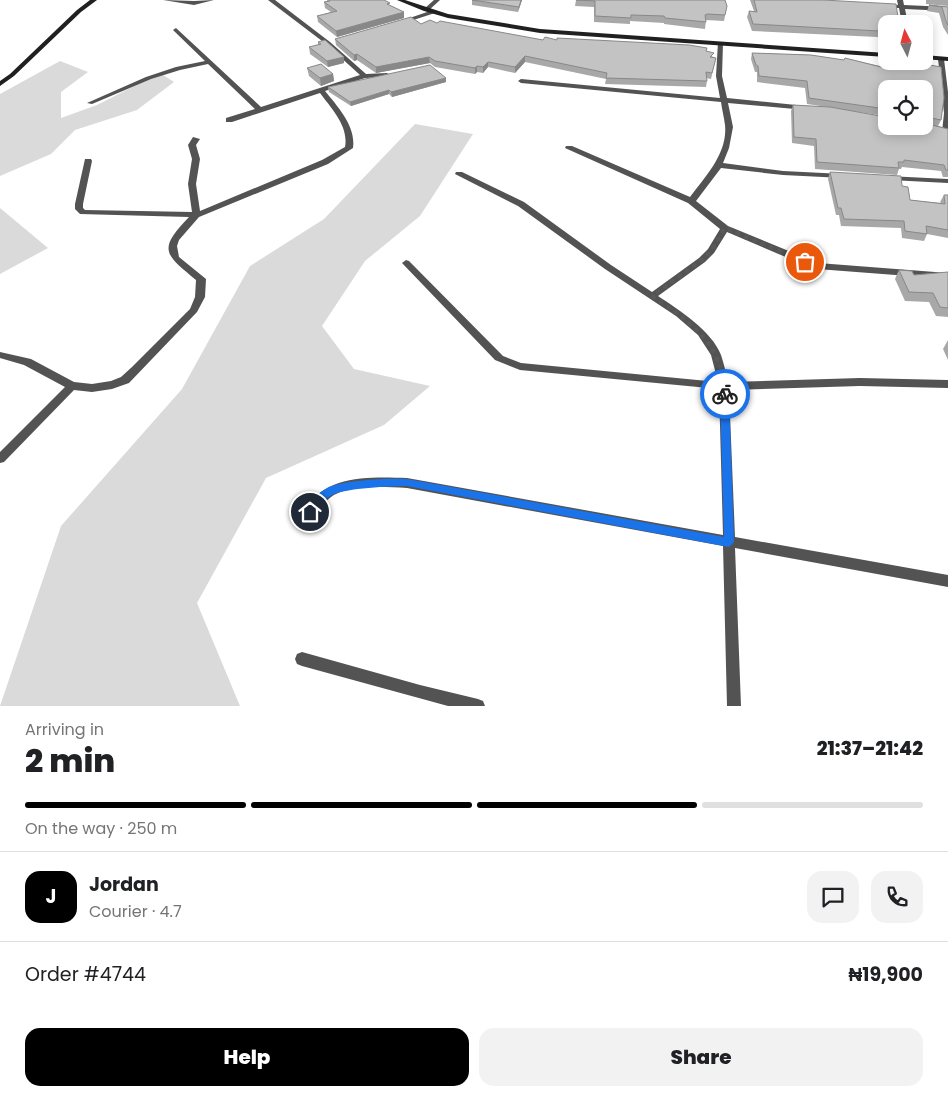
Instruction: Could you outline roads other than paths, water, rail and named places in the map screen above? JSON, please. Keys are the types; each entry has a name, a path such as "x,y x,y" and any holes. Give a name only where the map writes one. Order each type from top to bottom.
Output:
{"street":[{"path":"0,84 12,75 79,11 94,0"},
{"path":"166,0 194,3 211,0"},
{"path":"271,0 328,43 364,76"},
{"path":"400,0 433,12 540,31 878,54"},
{"path":"426,10 437,0"},
{"path":"873,5 901,3 948,9"},
{"path":"395,24 433,12"},
{"path":"176,30 260,110"},
{"path":"328,43 338,40"},
{"path":"691,201 719,165 725,148 728,127 719,76 720,43"},
{"path":"936,130 947,132 948,113 944,59"},
{"path":"90,103 144,78 210,62"},
{"path":"230,120 364,76 374,77 395,74"},
{"path":"521,81 818,109"},
{"path":"88,161 79,204 83,212 196,215 324,162 349,148 350,136 341,117 322,91"},
{"path":"0,355 27,362 72,386 92,388 112,386 125,380 194,310 200,297 201,279 175,258 172,254 172,248 177,237 196,215 192,184 196,159 192,146 196,139"},
{"path":"569,148 691,201 725,228 817,266 948,276"},
{"path":"719,165 783,173 856,176"},
{"path":"459,174 521,204 679,314 701,332 716,354 724,386 734,706"},
{"path":"884,178 948,181"},
{"path":"652,296 702,260 711,251 725,228"},
{"path":"406,263 499,358 520,366 724,386 860,382 948,384"},
{"path":"0,459 72,386"},
{"path":"310,512 318,500 332,490 384,482 407,482 948,581"},
{"path":"302,659 478,706"}]}
